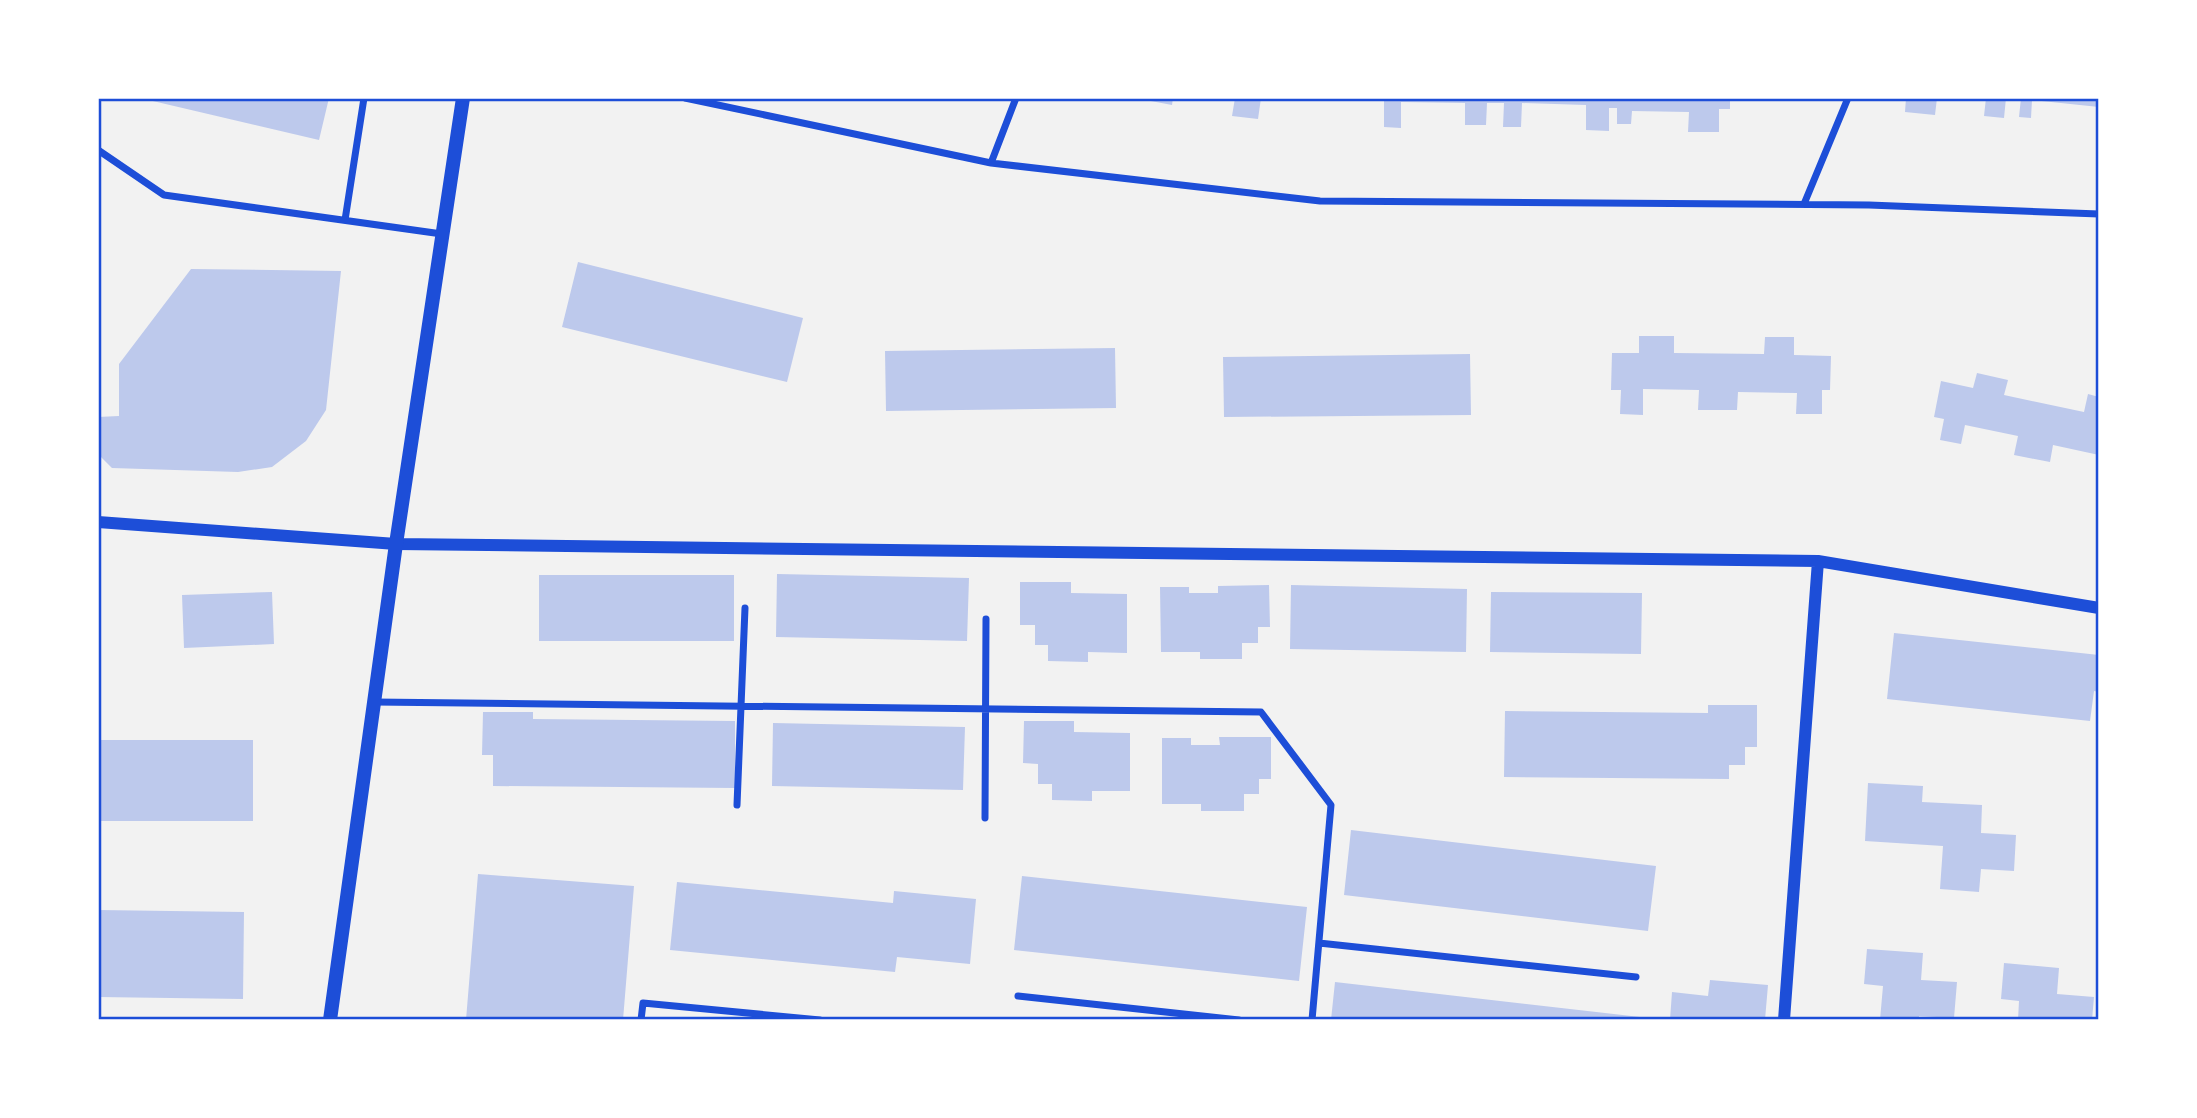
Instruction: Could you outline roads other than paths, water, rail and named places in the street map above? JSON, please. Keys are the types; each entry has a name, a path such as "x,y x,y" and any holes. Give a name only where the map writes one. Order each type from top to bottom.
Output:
{"main road":[{"path":"330,1020 396,544 463,98"}],"street":[{"path":"345,220 363,98"},
{"path":"685,98 991,163 1320,201 1869,205 2099,214"},
{"path":"991,163 1016,98"},
{"path":"1804,204 1847,98"},
{"path":"98,150 164,195 443,234"},
{"path":"98,522 396,544 1818,561 2099,608"},
{"path":"1784,1020 1818,561"},
{"path":"737,805 745,608"},
{"path":"985,818 986,619"},
{"path":"374,702 1261,712 1331,805 1312,1020"},
{"path":"1319,943 1636,977"},
{"path":"1018,996 1239,1020"},
{"path":"641,1020 643,1003 820,1020"}]}
